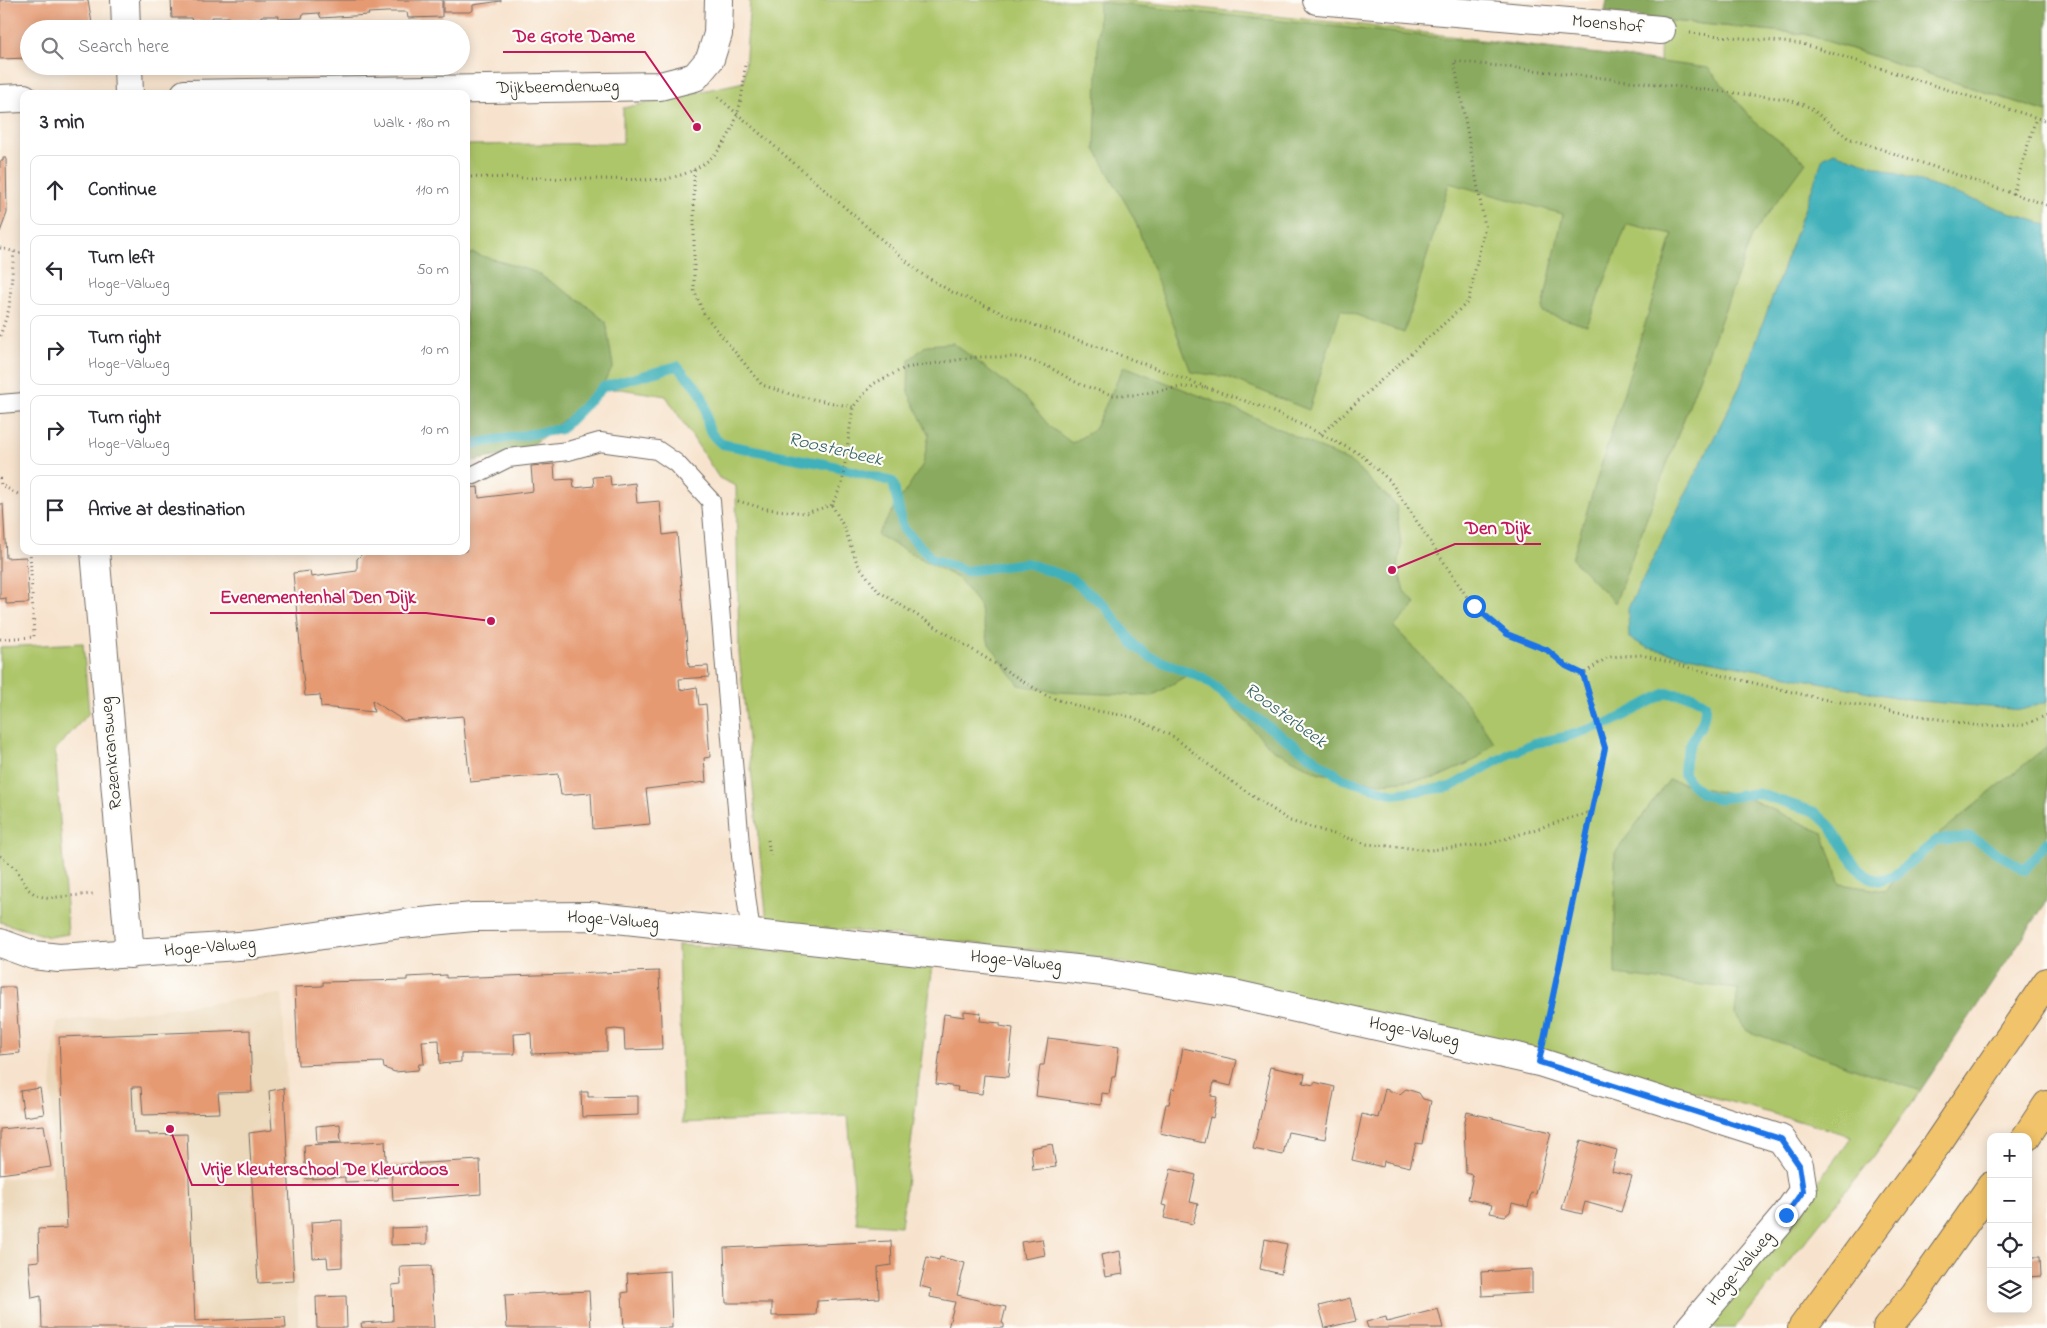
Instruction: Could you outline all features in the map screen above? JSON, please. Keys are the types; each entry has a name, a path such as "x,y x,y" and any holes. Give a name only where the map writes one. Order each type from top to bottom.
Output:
{"highway":[{"path":"1802,1328 1937,1144 2047,982"},
{"path":"2029,1133 2047,1105"},
{"path":"1887,1328 1915,1294 1987,1192"}],"street":[{"path":"125,0 126,20"},
{"path":"695,77 710,59 718,34 719,0"},
{"name":"Moenshof","path":"1317,0 1661,30"},
{"path":"128,75 129,90"},
{"name":"Dijkbeemdenweg","path":"422,90 660,86 695,77"},
{"path":"0,99 20,98"},
{"name":"Rozenkransweg","path":"95,555 130,954"},
{"name":"Hoge-Valweg","path":"0,943 33,954 59,958 253,945 401,924 474,917 589,916 1104,972 1229,993 1539,1062 1781,1139 1799,1165 1803,1191 1786,1215 1690,1328"}],"lane":[{"path":"0,404 20,402"},
{"path":"470,476 508,458 568,451 600,442 657,450 676,463 711,501 741,856 751,934"}],"path":[{"path":"1661,30 1803,44 2047,121"},
{"path":"470,177 664,180 694,170 718,152 739,115 744,82 745,54"},
{"path":"1321,434 1468,302 1485,226 1454,61 1787,100 1809,106 1848,138 2047,205"},
{"path":"695,77 920,273 952,292 1014,318 1262,407 1360,454 1390,481 1474,606 1507,634 1547,650 1566,666 1583,674 1605,748 1539,1062"},
{"path":"2013,194 2036,118"},
{"path":"694,170 694,290 704,314 762,385 793,395 853,407"},
{"path":"0,248 20,253"},
{"path":"0,336 9,309 14,252"},
{"path":"711,501 732,500 766,508 806,513 832,505 842,484 853,407 873,384 905,368 977,357 1018,357 1047,366 1079,384 1112,395 1134,396 1182,387 1209,388"},
{"path":"0,478 1,485 18,494"},
{"path":"832,505 844,527 857,563 878,590 1047,696 1086,709 1132,717 1174,737 1219,773 1290,821 1367,844 1430,850 1489,844 1593,811"},
{"path":"0,639 34,637 30,555"},
{"path":"1583,674 1608,657 1642,655 1822,699 1979,726 2024,725 2047,715"},
{"path":"0,856 16,868 28,889 36,895 47,898 65,896"}],"shaded area":[{"path":"282,994 299,1328 0,1328 0,1179 53,1174 51,1084 57,1022"}],"green space":[{"path":"750,0 1123,0 1370,26 1660,62 1661,20 1805,34 2047,112 2047,870 1915,1089 1920,1091 1874,1156 1735,1328 1698,1328 1801,1205 1852,1136 1538,1048 1086,955 767,922 739,653 736,486 719,478 666,396 621,389 599,390 601,386 470,328 470,145 623,143 623,108 744,82"},
{"path":"1607,0 2047,0 2047,112 1805,34 1661,20 1605,12"},
{"path":"1099,2 1599,54 1708,68 1755,122 1806,162 1753,234 1615,603 1572,559 1673,234 1627,224 1587,326 1542,312 1563,214 1449,183 1404,333 1341,309 1309,410 1227,377 1191,372 1134,218 1095,149"},
{"path":"473,253 535,272 582,302 606,322 613,367 599,390 533,445 512,454 470,461 470,254"},
{"path":"953,343 1026,398 1050,427 1072,443 1094,430 1124,366 1254,417 1352,463 1396,505 1401,546 1398,568 1404,591 1416,604 1394,627 1467,703 1494,742 1477,759 1436,778 1380,783 1319,773 1272,749 1196,670 1152,696 1058,692 1019,685 989,644 979,605 959,579 877,535 923,464 929,435 908,392 909,360 927,345"},
{"path":"83,643 89,713 55,750 68,934 49,937 0,922 0,647"},
{"path":"2047,746 2047,901 1920,1091 1747,1031 1735,1014 1738,989 1615,975 1615,853 1669,780 1750,799 1823,833 1840,884 1885,891 1927,844"},
{"path":"678,945 907,959 933,964 901,1226 857,1223 848,1116 683,1123"}],"water":[{"path":"1834,152 2047,225 2047,702 2022,710 1909,700 1648,648 1629,638 1628,608 1740,386 1823,158"}],"building":[{"path":"0,0 88,0 91,20 20,20 20,58 0,59"},
{"path":"171,0 442,0 442,17 408,18 407,12 387,12 321,18 319,13 303,14 302,18 279,19 279,16 261,16 261,19 229,20 229,17 212,17 212,20 172,18"},
{"path":"443,0 501,1 473,5 471,12 443,12"},
{"path":"3,158 6,158 7,213 0,232 0,161 3,161"},
{"path":"554,464 555,480 573,479 574,488 594,486 593,477 610,476 611,486 635,483 637,503 660,501 663,535 677,533 689,667 708,666 709,677 679,679 680,690 697,687 699,705 706,704 710,757 704,758 706,782 646,789 650,824 593,829 591,793 561,795 558,774 470,782 463,716 404,721 372,700 374,712 321,707 320,695 305,696 293,573 310,571 311,577 357,571 357,559 361,555 470,555 470,488 478,487 479,498 533,491 531,466"},
{"path":"0,504 3,504 6,558 26,557 29,603 6,604 6,598 0,599"},
{"path":"659,971 662,1049 625,1050 624,1030 615,1029 607,1030 607,1051 532,1054 531,1033 514,1034 515,1054 461,1054 461,1062 440,1064 439,1040 422,1041 424,1064 419,1064 418,1070 395,1072 384,1068 383,1062 298,1065 295,987 323,986 323,982 407,980 407,977 446,975 446,978"},
{"path":"0,987 15,987 20,1053 0,1055"},
{"path":"964,1011 981,1013 980,1021 1000,1023 1000,1026 1013,1028 1008,1077 984,1075 982,1094 957,1091 958,1087 936,1084 944,1014 964,1017"},
{"path":"250,1030 252,1092 218,1093 220,1113 143,1115 141,1087 132,1087 134,1133 149,1133 149,1135 187,1134 195,1321 285,1317 286,1328 42,1328 41,1296 32,1298 29,1262 39,1261 38,1229 67,1228 59,1037"},
{"path":"1048,1038 1119,1047 1115,1077 1112,1077 1109,1094 1102,1093 1101,1105 1036,1096 1040,1065 1044,1065"},
{"path":"1183,1048 1237,1060 1231,1086 1214,1082 1211,1096 1217,1097 1213,1118 1210,1117 1204,1143 1160,1133 1166,1104 1169,1104 1172,1088 1175,1089"},
{"path":"1270,1067 1305,1074 1303,1083 1314,1085 1314,1082 1335,1087 1325,1139 1288,1132 1283,1155 1253,1149 1270,1075 1268,1075"},
{"path":"40,1088 44,1114 24,1117 20,1091"},
{"path":"284,1088 294,1281 258,1283 249,1133 272,1130 269,1091"},
{"path":"1385,1089 1400,1094 1406,1089 1419,1093 1423,1099 1431,1101 1422,1144 1416,1143 1410,1167 1384,1161 1383,1167 1352,1160 1362,1114 1378,1118"},
{"path":"581,1092 588,1092 588,1097 638,1096 638,1115 582,1117"},
{"path":"1467,1112 1551,1132 1536,1194 1531,1193 1528,1207 1512,1203 1510,1212 1505,1216 1490,1213 1492,1205 1468,1199 1473,1175 1466,1173 1464,1125"},
{"path":"340,1124 341,1142 317,1143 316,1126"},
{"path":"44,1125 51,1167 0,1174 0,1129"},
{"path":"1581,1140 1617,1150 1612,1171 1632,1176 1621,1212 1585,1202 1582,1214 1562,1209"},
{"path":"385,1141 387,1177 379,1177 378,1181 345,1182 345,1177 306,1179 304,1145"},
{"path":"1052,1144 1056,1167 1033,1170 1031,1148"},
{"path":"480,1160 481,1194 393,1201 391,1165"},
{"path":"1171,1169 1196,1175 1190,1202 1198,1204 1193,1224 1164,1218 1167,1206 1162,1205"},
{"path":"342,1220 342,1267 328,1268 327,1257 313,1258 311,1222"},
{"path":"427,1227 427,1244 391,1245 391,1228"},
{"path":"1042,1239 1045,1255 1024,1259 1021,1242"},
{"path":"1265,1239 1287,1244 1281,1274 1260,1269"},
{"path":"891,1241 892,1265 878,1267 879,1298 817,1301 816,1315 772,1316 772,1303 726,1303 724,1248"},
{"path":"1120,1251 1123,1274 1105,1277 1101,1255"},
{"path":"927,1257 939,1260 940,1257 965,1263 957,1295 1006,1307 1002,1323 1004,1328 948,1328 955,1302 930,1297 931,1289 920,1286"},
{"path":"2032,1257 2040,1257 2041,1276 2032,1277"},
{"path":"431,1266 434,1328 362,1328 361,1323 393,1321 392,1285 401,1284 400,1267"},
{"path":"1532,1269 1532,1293 1482,1296 1481,1272"},
{"path":"670,1271 672,1328 624,1328 622,1293 628,1292 627,1274"},
{"path":"589,1291 591,1328 507,1328 505,1295"},
{"path":"346,1296 347,1328 317,1328 316,1297"},
{"path":"1350,1298 1356,1321 1325,1328 1319,1306"},
{"path":"1438,1309 1443,1328 1368,1328 1366,1322 1386,1317 1387,1322"}],"waterway":[{"name":"Roosterbeek","path":"470,444 561,429 603,387 677,366 700,392 705,403 708,427 715,438 722,444 830,465 893,482 903,528 932,559 966,571 1026,563 1070,578 1105,606 1135,646 1150,657 1203,678 1246,711 1343,779 1394,794 1450,787 1511,753 1535,743 1565,737 1612,722 1666,693 1693,696 1705,704 1704,717 1689,747 1685,760 1684,774 1692,785 1703,794 1717,799 1757,793 1815,812 1830,826 1858,869 1869,877 1880,881 1892,877 1937,840 1971,837 2025,870 2047,842"}],"place":[{"name":"De Grote Dame","path":"697,127"},
{"name":"Den Dijk","path":"1392,570"},
{"name":"Evenementenhal Den Dijk","path":"491,621"},
{"name":"Vrije Kleuterschool De Kleurdoos","path":"170,1129"}],"route":[{"path":"1474,606 1507,634 1547,650 1566,666 1583,674 1605,748 1539,1062 1781,1139 1799,1165 1803,1191 1786,1215"}]}
